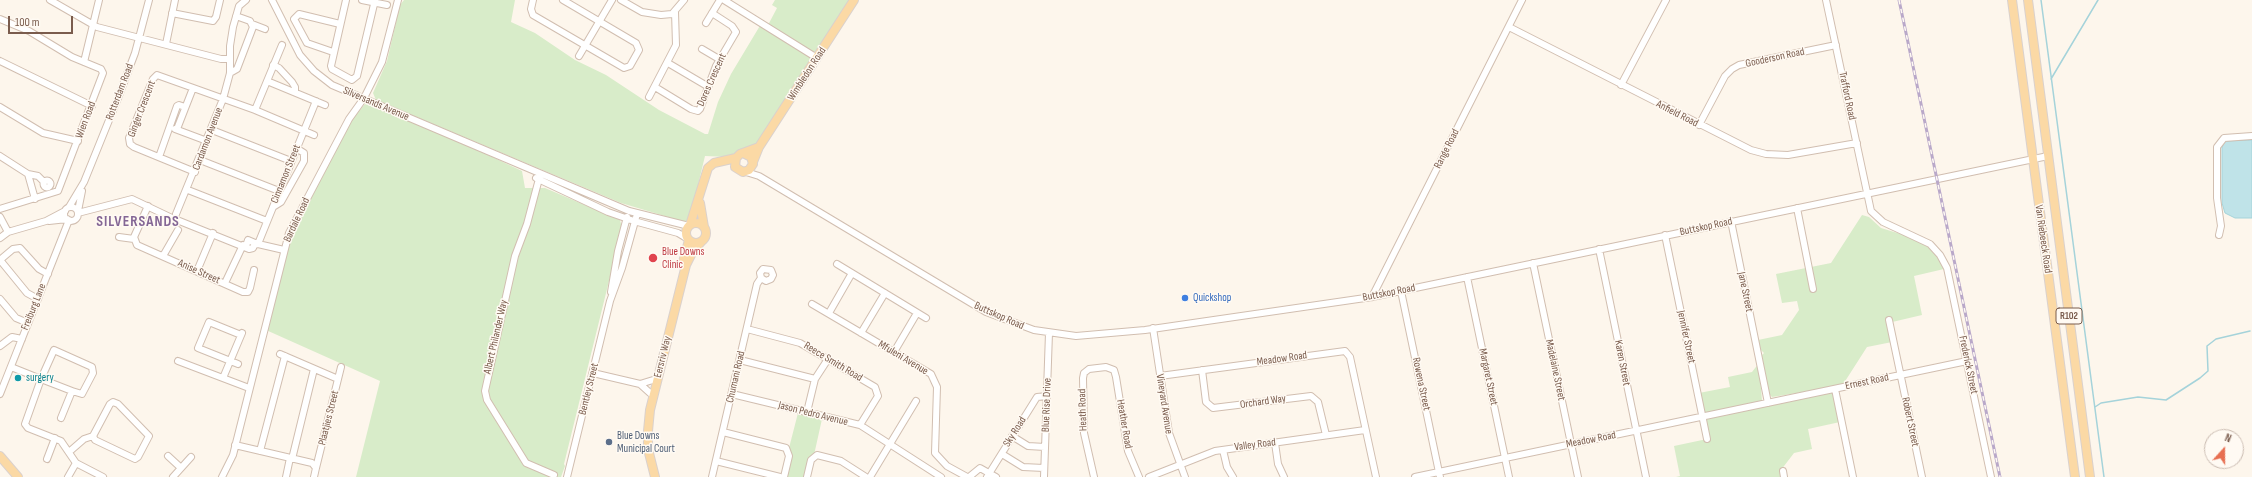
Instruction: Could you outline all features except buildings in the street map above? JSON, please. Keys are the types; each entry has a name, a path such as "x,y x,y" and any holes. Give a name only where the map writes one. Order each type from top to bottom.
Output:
{"main road":[{"name":"Wimbledon Road","path":"753,164 759,147 854,0"},
{"name":"Van Riebeeck Road","path":"2012,0 2075,477"},
{"name":"Van Riebeeck Road","path":"2028,0 2090,477"},
{"path":"700,198 706,235 701,242 694,242 689,239 686,233 700,198 708,168 714,163 736,158 759,147"},
{"path":"719,162 736,168 740,172 746,172 753,164 750,156 745,154"},
{"path":"736,158 736,168"},
{"path":"690,226 697,223 704,227"},
{"name":"Eersriv Way","path":"651,477 644,438 646,414 653,380 689,239"},
{"name":"Eersriv Way","path":"655,477 648,449 650,410 686,265 693,251 701,242"},
{"path":"0,456 18,477"}],"street":[{"path":"50,0 92,26 223,60 229,59"},
{"path":"0,19 29,31 47,44 84,62 98,0"},
{"name":"Rotterdam Road","path":"78,212 84,182 140,38 149,0"},
{"path":"166,44 175,0"},
{"path":"172,13 213,21 216,17 220,0"},
{"name":"Cardamon Avenue","path":"177,217 223,99 230,73 229,59 231,38 236,16 239,5 246,0"},
{"name":"Silversands Avenue","path":"272,0 295,46 307,63 332,85 518,166 626,219 678,233 689,239"},
{"path":"346,0 333,52 331,67 347,79 356,78 374,1"},
{"path":"362,0 374,1 387,6"},
{"name":"Bardale Road","path":"222,477 231,462 284,250 291,229 349,119 364,98 386,54 398,0"},
{"path":"533,0 531,9 533,15 624,68 628,68 638,52 638,45 563,0"},
{"path":"579,56 612,0"},
{"path":"621,0 649,14 661,15 675,12"},
{"path":"649,97 676,45 675,12 684,0"},
{"path":"706,23 720,0"},
{"path":"724,0 817,58"},
{"name":"Range Road","path":"1372,297 1522,0"},
{"path":"1621,85 1666,0"},
{"name":"Trafford Road","path":"1826,0 1871,211 1877,218 1888,225 1926,241 1940,255"},
{"name":"Dores Crescent","path":"655,87 694,111 700,109 707,86 719,59 735,30 712,13"},
{"path":"333,52 307,43 294,19 299,14 340,24"},
{"path":"236,16 265,29"},
{"name":"Cardamon Avenue","path":"230,73 237,69 253,31 252,24"},
{"name":"Anfield Road","path":"1509,27 1744,147 1766,154 1788,155 1856,143"},
{"path":"255,110 282,45"},
{"name":"Gooderson Road","path":"1699,125 1725,76 1732,69 1739,65 1836,45"},
{"path":"702,49 719,59"},
{"path":"0,61 92,106"},
{"name":"Wien Road","path":"0,209 58,191 92,106 103,72 101,69 84,62"},
{"path":"668,63 707,86"},
{"path":"273,65 279,68 292,82 295,87 295,92"},
{"name":"Ginger Crescent","path":"195,172 134,147 129,141 153,79 156,75 160,75 255,110 314,135"},
{"path":"267,81 325,105"},
{"path":"159,157 185,107 193,88"},
{"path":"349,119 355,103 354,98 350,93"},
{"name":"Cinnamon Street","path":"257,244 316,101"},
{"path":"0,107 43,133 78,142"},
{"path":"174,128 207,141"},
{"path":"212,130 291,161"},
{"path":"2219,235 2222,226 2217,198 2217,146 2224,138 2252,136"},
{"path":"273,207 281,202 304,161 304,153 296,148"},
{"path":"0,156 28,174 39,176 44,182"},
{"name":"Buttskop Road","path":"746,172 759,176 986,312 1022,327 1049,333 1095,336 1372,297 2048,156"},
{"path":"200,160 279,191"},
{"name":"Buttskop Road","path":"753,164 759,176"},
{"path":"28,174 36,199"},
{"name":"Silversands Avenue","path":"540,177 636,214 690,226"},
{"name":"Albert Philander Way","path":"540,177 527,224 515,256 485,391 487,400 526,463 554,475"},
{"name":"Rotterdam Road","path":"67,209 84,182"},
{"path":"188,190 267,221"},
{"path":"78,212 130,198 177,217 188,224 245,246"},
{"path":"134,239 148,206"},
{"path":"46,221 67,209 74,207 78,212"},
{"path":"1797,208 1813,289"},
{"path":"67,209 68,220"},
{"name":"Bentley Street","path":"567,477 610,301 615,266 629,211"},
{"path":"0,238 8,232 46,221 76,219 78,212"},
{"name":"Bentley Street","path":"610,301 622,268 636,214"},
{"path":"0,216 8,232"},
{"name":"Freiburg Lane","path":"1,390 68,220"},
{"name":"Jane Street","path":"1731,221 1768,403"},
{"path":"163,256 178,230"},
{"path":"196,271 212,234"},
{"name":"Jennifer Street","path":"1665,235 1707,439"},
{"name":"Anise Street","path":"119,237 134,239 138,245 248,292 254,270"},
{"path":"225,283 249,240 257,244 284,250"},
{"path":"38,299 27,293 0,260 13,249 20,248 40,270 48,274"},
{"name":"Karen Street","path":"1599,249 1646,477"},
{"name":"Frederick Street","path":"1940,255 1947,268 1991,477"},
{"name":"Madelaine Street","path":"1533,263 1578,477"},
{"path":"837,264 926,318"},
{"path":"615,266 622,268"},
{"path":"829,313 852,273"},
{"name":"Margaret Street","path":"1467,277 1509,477"},
{"name":"Chumani Road","path":"712,477 757,284 762,278"},
{"name":"Rowena Street","path":"1401,291 1439,474"},
{"path":"861,333 885,293"},
{"path":"0,299 16,318 28,323"},
{"name":"Mfuleni Avenue","path":"812,304 929,372 935,379 936,387 935,453 947,466 968,477 980,468 989,475"},
{"path":"894,352 917,312"},
{"name":"Robert Street","path":"1889,320 1922,477"},
{"path":"223,378 230,361 242,334 207,323 198,348 230,361 238,364"},
{"name":"Vineyard Avenue","path":"1153,328 1169,433 1185,477"},
{"name":"Reece Smith Road","path":"747,329 796,341 828,358 877,389 878,396 860,425"},
{"name":"Blue Rise Drive","path":"1044,477 1049,333"},
{"path":"0,346 12,337 22,339"},
{"path":"11,367 41,379 72,391 82,394 94,370 57,350 52,352 41,379 25,424 28,428 55,438 63,443 76,463 100,476"},
{"name":"Meadow Road","path":"1160,376 1340,350 1345,351 1350,357 1376,477"},
{"path":"260,451 282,355 338,379"},
{"path":"807,412 815,379 828,358"},
{"path":"178,360 249,388"},
{"path":"740,360 815,379"},
{"name":"Ernest Road","path":"1768,403 1967,361"},
{"name":"Plaatjies Street","path":"315,472 341,367"},
{"name":"Heath Road","path":"1094,477 1084,433 1083,378 1084,373 1089,369 1106,367 1114,370"},
{"path":"286,477 314,369"},
{"name":"Heather Road","path":"1114,370 1128,451 1139,477"},
{"name":"Orchard Way","path":"1202,370 1206,402 1213,408 1311,396 1318,402 1326,436"},
{"path":"593,373 640,384 650,393"},
{"path":"640,384 653,380"},
{"path":"1834,389 1853,477"},
{"path":"61,418 72,391"},
{"name":"Jason Pedro Avenue","path":"732,394 860,425 941,477"},
{"name":"Sky Road","path":"989,475 1037,397 1047,396"},
{"path":"870,477 916,401"},
{"path":"69,452 84,439 93,436 110,404 115,402 149,436 138,457 135,459 95,440 93,436"},
{"name":"Meadow Road","path":"1415,477 1439,474 1505,458 1703,418 1768,403"},
{"name":"Valley Road","path":"1149,477 1223,450 1365,430"},
{"path":"723,432 786,448 789,456 784,477"},
{"path":"1012,436 1028,446 1045,447"},
{"path":"47,459 55,438"},
{"path":"1275,443 1277,461 1284,477"},
{"path":"235,445 312,463 315,472"},
{"path":"1223,450 1227,467 1233,477"},
{"path":"1002,454 1023,467 1044,468"},
{"path":"807,477 811,460 817,455 841,462 866,477"},
{"path":"168,456 181,468"},
{"path":"173,477 191,457"},
{"path":"716,461 780,477"},
{"path":"68,477 76,463"},
{"path":"989,475 996,477"}],"green space":[{"path":"404,0 515,0 511,22 535,33 575,60 606,75 659,110 705,134 708,134 718,102 731,74 761,24 767,27 777,8 772,5 775,0 850,0 758,143 729,157 705,156 692,210 688,221 685,222 621,203 376,100 373,93 387,61 400,5"},
{"path":"365,104 371,105 486,154 522,171 525,188 545,188 620,220 622,228 564,464 565,466 561,477 356,477 380,381 266,330 287,246 296,225 350,122"},
{"path":"1862,215 1869,217 1881,228 1904,235 1926,245 1939,259 1944,269 1914,276 1922,315 1888,323 1892,342 1867,347 1842,386 1772,397 1768,393 1765,382 1766,375 1761,356 1764,353 1758,347 1758,340 1782,335 1799,310 1797,301 1782,303 1776,274 1831,263"},
{"path":"1759,363 1762,401 1707,414 1704,412 1699,393 1730,387 1728,377 1752,372"},
{"path":"1832,392 1840,422 1808,429 1812,449 1794,453 1781,470 1782,477 1676,477 1680,476 1674,446 1707,439 1705,420 1707,418"},
{"path":"798,413 822,419 814,455 805,477 785,477 791,454 789,448"}],"water":[{"path":"2252,140 2252,218 2235,218 2225,213 2222,203 2222,147 2225,141"}],"waterway":[{"path":"2041,0 2104,477"},
{"path":"2051,79 2098,0"},
{"path":"2095,407 2101,403 2138,397 2166,400 2200,378 2208,371 2207,346 2216,339 2250,331"}],"railway":[{"path":"1899,0 2000,477"}],"place":[{"name":"Blue Downs Clinic","path":"653,258"},
{"name":"Quickshop","path":"1185,298"},
{"name":"surgery","path":"18,378"},
{"name":"Blue Downs Municipal Court","path":"609,442"}],"district":[{"name":"SILVERSANDS","path":"138,222"}]}
